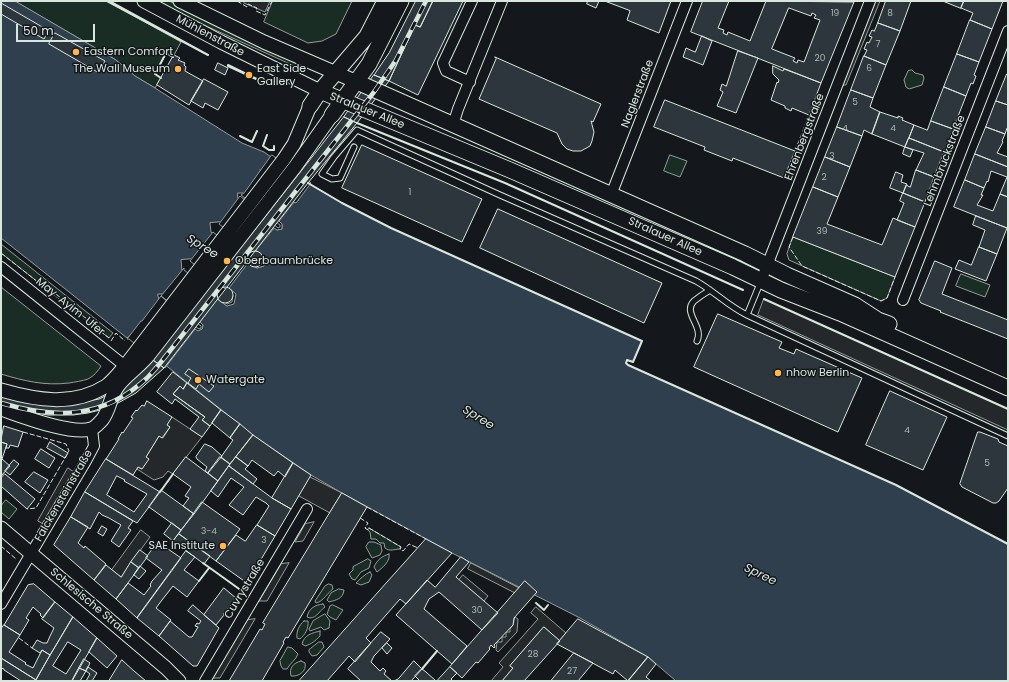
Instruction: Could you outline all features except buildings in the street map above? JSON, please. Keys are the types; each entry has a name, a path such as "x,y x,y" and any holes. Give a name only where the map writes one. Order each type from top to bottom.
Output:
{"main road":[{"name":"Mühlenstraße","path":"144,1 221,42 320,91"},
{"name":"Mühlenstraße","path":"180,1 264,42 357,82"},
{"path":"289,163 294,144 310,106 320,91 370,30 385,1"},
{"path":"1,409 71,429 92,429 98,424 108,412 113,396 130,368 289,163 332,115 357,82 379,47 401,1"},
{"name":"Stralauer Allee","path":"357,82 767,265 855,305 878,320 1008,377"},
{"name":"Stralauer Allee","path":"320,91 510,170 733,267 761,281 840,313 1008,388"},
{"path":"1,390 29,398 50,400 85,396 107,386 130,368"},
{"name":"Schlesische Straße","path":"1,528 179,681"}],"street":[{"path":"470,82 446,71 443,63 472,1"},
{"path":"453,125 493,20 502,1"},
{"name":"Naglerstraße","path":"611,195 687,1"},
{"name":"Ehrenbergstraße","path":"761,281 870,1"},
{"name":"Lehmbruckstraße","path":"903,300 1008,30"},
{"name":"May-Ayim-Ufer","path":"1,267 130,368"},
{"name":"Falckensteinstraße","path":"1,604 88,458 94,446 92,429"},
{"name":"Cuvrystraße","path":"204,681 307,509"}],"lane":[{"path":"354,146 340,178 332,179 322,174 357,130 696,281 746,316 1008,436"},
{"path":"746,316 761,281"},
{"path":"697,340 699,331 691,316 691,305 694,301 710,290"}],"green space":[{"path":"15,1 107,1 181,42 173,57 166,54 155,74 161,78 155,88 135,76 116,60"},
{"path":"157,1 169,1 304,65 301,69 204,25"},
{"path":"273,1 352,1 336,34 322,41 308,43 264,22"},
{"path":"912,70 915,73 923,75 924,78 922,85 909,89 906,87 904,80 908,71"},
{"path":"670,155 687,161 680,177 664,171"},
{"path":"793,237 895,277 887,298 881,301 789,260 787,254"},
{"path":"1,244 113,333 109,338 1,253"},
{"path":"961,274 990,285 985,297 956,286"},
{"path":"1,287 101,366 96,373 88,379 60,384 26,381 1,374"},
{"path":"6,500 17,509 9,519 1,512 1,506"},
{"path":"369,528 401,547 400,549 389,550 385,548 384,543 380,543 376,539 371,539 370,532 368,530"},
{"path":"369,542 374,542 381,545 382,551 380,555 372,558 366,547"},
{"path":"389,554 389,559 387,562 377,572 374,567 378,560"},
{"path":"368,559 371,561 369,568 361,572 355,580 352,579 349,574 353,570 353,567"},
{"path":"370,572 372,575 369,582 361,585 356,583 364,575"},
{"path":"329,584 332,585 333,589 321,601 316,603 315,601 325,586"},
{"path":"339,589 344,590 339,599 329,602 327,600 331,593"},
{"path":"323,604 325,607 315,617 307,617 309,611 317,605"},
{"path":"333,605 343,610 336,620 327,614 330,606"},
{"path":"325,614 330,621 329,628 324,630 321,627 310,631 309,629 313,621"},
{"path":"304,621 308,621 308,626 300,639 297,638 297,631"},
{"path":"320,631 320,636 313,642 305,646 302,644 306,636"},
{"path":"319,642 322,642 324,647 317,655 312,656 309,650"},
{"path":"288,647 292,648 298,654 287,669 283,669 280,661"},
{"path":"301,661 305,663 304,671 297,676 291,676 292,666"}],"shaded area":[{"path":"245,1 270,1 265,12 244,3"},
{"path":"876,1 880,1 846,85 842,86"},
{"path":"764,299 1008,409 1008,430 758,315"},
{"path":"172,417 202,437 173,474 168,471 163,477 154,480 137,469 138,467 142,469 148,459 146,457 159,436 163,438 170,427 167,425"},
{"path":"68,468 74,472 43,524 38,521"},
{"path":"310,477 342,493 330,513 299,496"},
{"path":"314,522 303,541 295,542 305,524"},
{"path":"141,530 150,537 121,577 112,570"},
{"path":"289,563 267,601 259,601 281,564"},
{"path":"471,563 519,588 515,593 468,569"},
{"path":"463,575 488,596 484,601 459,580"},
{"path":"536,607 566,633 560,641 544,627 510,666 513,668 502,681 491,681 503,667 499,663 538,619 531,613"},
{"path":"515,617 518,619 517,632 498,652 496,650 497,642 502,642 502,637 506,637 506,632 510,632"},
{"path":"255,619 220,678 213,678 247,620"}],"water":[{"name":"Spree","path":"1,1 15,1 116,60 135,76 242,143 264,152 308,183 342,203 391,228 642,341 633,362 628,360 626,363 628,365 896,485 1008,544 1008,681 676,681 648,657 580,618 452,553 311,475 253,435 129,336 127,338 1,238","holes":["260,170 299,200 294,202","238,193 243,193 282,224 282,229 277,230 238,198","220,222 262,255 265,259 264,266 257,268 249,263 211,232 210,223","191,259 235,294 234,303 227,306 182,271 181,260","158,294 163,294 203,325 202,329 195,329 159,299"]}],"pier":[{"name":"Oberbaumbrücke","path":"272,155 311,183 296,203 294,202 279,221 282,224 282,229 277,230 274,228 256,250 265,259 264,266 257,268 248,263 229,288 236,294 234,304 227,306 217,299 200,322 203,325 202,329 198,331 195,329 165,368 129,339 127,339 161,296 184,268 184,270 227,304 232,302 233,295 190,261 213,232 253,264 257,266 262,264 263,260 260,256 219,224 240,196 278,228 280,227 280,225 241,195","holes":["161,296 201,326 201,328 199,329 196,327"]}],"railway":[{"path":"1,403 41,412 78,412 96,408 113,401 130,392 147,378 164,359 374,92 396,60 426,1"}],"fence":[{"path":"237,1 247,7 248,4 257,8 256,11 265,15 272,1"},
{"path":"795,151 809,115"},
{"path":"240,136 252,142 257,131"},
{"path":"267,135 263,146 269,150 274,150 274,146"},
{"path":"793,237 789,247 802,266 881,301 887,298 895,277"},
{"path":"1,253 109,338"},
{"path":"111,341 116,333 125,341"},
{"path":"23,432 66,444 69,451 36,508 27,509"},
{"path":"367,507 426,539"},
{"path":"360,518 368,523 365,528 368,530 369,528 401,547 400,549 403,551 409,544 418,548"},
{"path":"1,546 16,559"},
{"path":"237,599 242,591"},
{"path":"19,638 32,648"}],"wall":[{"path":"107,1 208,55 109,1"},
{"path":"161,78 155,74 166,53 173,57"},
{"path":"228,65 269,85 228,66 228,65"},
{"path":"357,123 505,183 743,290"},
{"path":"240,136 252,142 257,131"},
{"path":"267,135 263,146 269,150 274,150 274,146"},
{"path":"308,183 342,203 391,228 642,341 633,362 627,360 626,363 628,365 896,485 1008,544"},
{"path":"764,299 1008,409"},
{"path":"160,492 173,474"},
{"path":"203,563 242,591"},
{"path":"199,581 209,568"},
{"path":"536,603 544,610 548,605"},
{"path":"422,669 437,651"}],"place":[{"name":"Eastern Comfort","path":"76,52"},
{"name":"The Wall Museum","path":"178,69"},
{"name":"East Side Gallery","path":"249,75"},
{"name":"Oberbaumbrücke","path":"227,261"},
{"name":"nhow Berlin","path":"778,373"},
{"name":"Watergate","path":"198,380"},
{"name":"SAE Institute","path":"223,546"}]}
